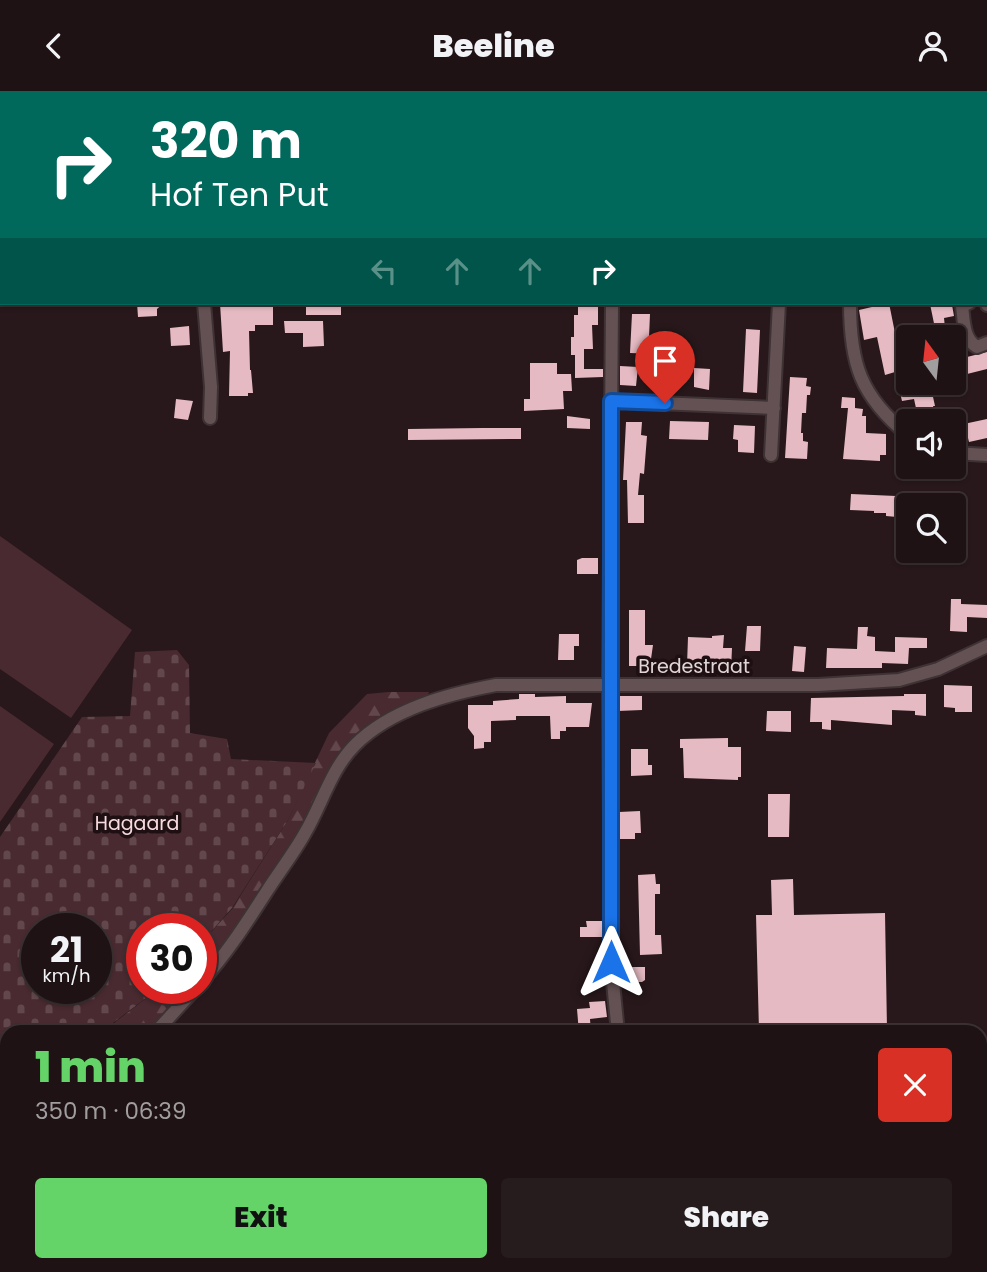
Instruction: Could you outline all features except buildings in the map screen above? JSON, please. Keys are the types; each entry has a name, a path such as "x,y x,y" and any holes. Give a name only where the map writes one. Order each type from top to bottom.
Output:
{"street":[{"path":"204,305 211,387 210,418"},
{"path":"611,305 611,962 617,1025"},
{"path":"771,455 779,305"},
{"path":"850,305 850,340 861,382 874,403 896,424"},
{"path":"964,305 962,306 970,343 977,347 987,343"},
{"path":"611,401 774,408"},
{"path":"966,454 987,455"},
{"name":"Bredestraat","path":"217,961 251,915 305,833 340,763 356,744 380,726 436,700 484,687 523,684 818,685 900,680 938,669 987,646"},
{"path":"162,1025 181,1004"}],"green space":[{"path":"0,536 132,630 71,718 0,669"},
{"name":"Hagaard","path":"177,650 189,665 190,733 227,739 231,759 316,763 288,820 232,908 217,925 217,913 126,913 126,1004 138,1004 110,1025 0,1025 0,837 82,717 130,716 135,652"},
{"path":"429,692 425,700 352,741 303,831 217,953 217,925 232,909 288,820 329,733 367,694"},
{"path":"0,706 54,744 0,822"},
{"path":"139,1004 174,1004 155,1025 111,1025"}],"route":[{"path":"611,962 611,401 665,403"}]}
